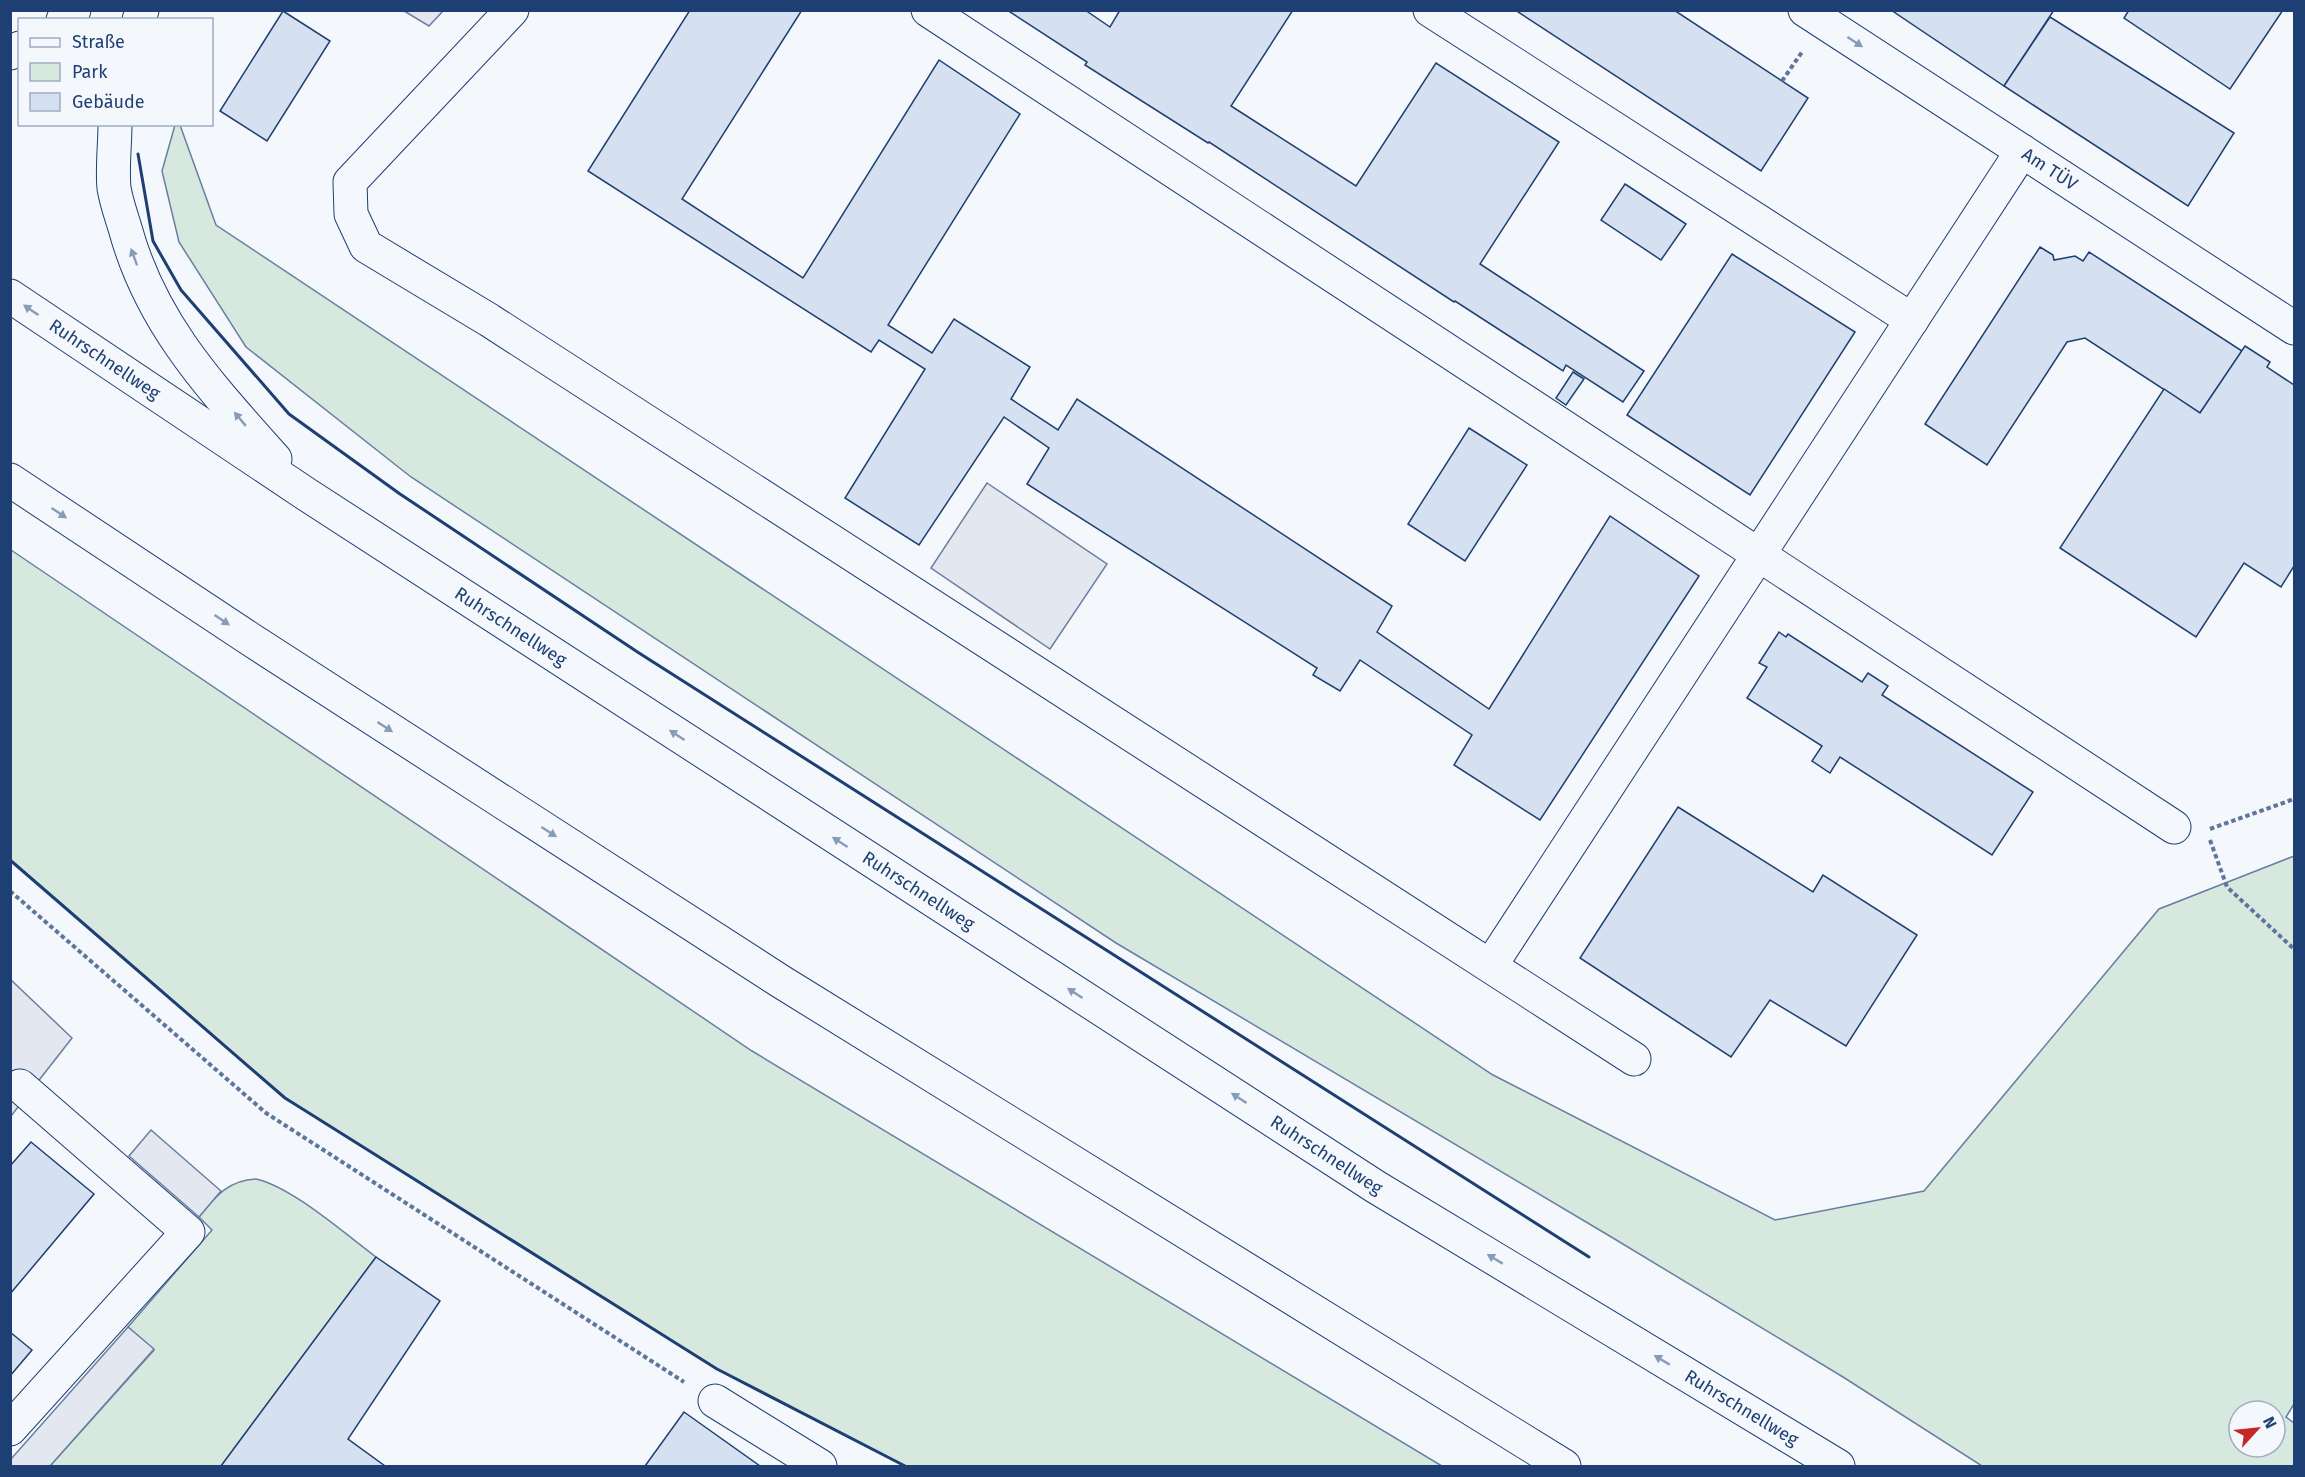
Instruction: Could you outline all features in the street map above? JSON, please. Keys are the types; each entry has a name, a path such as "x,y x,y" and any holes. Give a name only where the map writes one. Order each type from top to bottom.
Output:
{"main road":[{"path":"512,10 350,182 351,214 366,246 489,320 1634,1059"},
{"path":"928,10 2174,826"},
{"path":"1430,10 1912,320"},
{"name":"Am TÜV","path":"1805,10 2295,328"},
{"path":"115,126 114,190 131,251 147,291 167,326 198,369 306,494"},
{"path":"1491,965 2022,151"},
{"name":"Ruhrschnellweg","path":"10,296 306,494 1376,1187 1838,1467"},
{"path":"10,480 250,639 780,981 1564,1467"},
{"path":"10,1429 188,1232 20,1086"},
{"path":"715,1401 820,1467"}],"path":[{"path":"2295,799 2207,831 2227,887 2295,950"},
{"path":"10,891 266,1113 715,1401"}],"green space":[{"path":"175,126 180,126 216,225 1493,1075 1775,1220 1924,1191 2159,909 2294,856 2294,1404 2287,1415 2287,1399 2227,1399 2227,1459 2287,1459 2287,1418 2294,1423 2294,1466 1982,1466 1843,1377 1608,1235 1116,943 411,477 246,347 179,242 162,171"},
{"path":"11,550 752,1051 1442,1466 905,1466 717,1369 285,1098 11,860"},
{"path":"256,1179 286,1191 302,1201 376,1257 221,1466 50,1466 154,1350 128,1327 212,1230 199,1217 217,1196 230,1186"}],"shaded area":[{"path":"404,11 443,11 429,26"},
{"path":"987,483 1107,564 1050,649 931,568"},
{"path":"10,979 72,1038 11,1116 10,1116"},
{"path":"151,1130 221,1191 199,1217 129,1156"},
{"path":"128,1327 154,1349 50,1466 11,1466 11,1459"}],"building":[{"path":"690,10 802,10 682,199 803,278 939,60 1020,114 888,325 932,353 954,319 1030,367 1011,399 1058,430 1077,399 1392,606 1377,632 1489,709 1610,516 1699,576 1540,820 1454,765 1472,735 1360,660 1340,691 1313,675 1317,668 1027,484 1049,448 1004,417 919,545 845,498 925,369 879,340 871,352 588,171"},
{"path":"1007,10 1085,10 1110,27 1120,10 1293,10 1231,106 1356,186 1436,63 1559,142 1480,264 1644,371 1623,402 1566,365 1563,371 1209,142 1085,65 1087,62"},
{"path":"1515,10 1674,10 1808,98 1761,171"},
{"path":"1891,10 2054,10 2004,86"},
{"path":"2129,10 2283,10 2230,89 2124,18"},
{"path":"283,11 330,41 267,141 220,111"},
{"path":"2050,17 2234,133 2188,206 2004,86"},
{"path":"1625,184 1686,224 1661,260 1601,220"},
{"path":"2040,247 2053,255 2054,260 2075,256 2083,261 2089,252 2242,351 2200,413 2085,338 2067,342 1987,465 1925,424"},
{"path":"1732,254 1855,332 1750,495 1627,415"},
{"path":"2245,346 2270,362 2267,367 2294,385 2294,566 2281,587 2244,563 2196,637 2060,548 2164,389 2200,413"},
{"path":"1573,372 1584,379 1566,405 1556,398"},
{"path":"1469,428 1527,465 1465,561 1408,524"},
{"path":"1779,632 1786,637 1788,634 1862,682 1868,673 1888,686 1882,695 2033,792 1992,855 1840,757 1830,773 1812,761 1822,746 1747,698 1767,667 1759,663"},
{"path":"1678,807 1813,892 1823,875 1917,935 1846,1046 1770,1000 1731,1057 1580,958"},
{"path":"31,1142 94,1194 10,1294 10,1166"},
{"path":"376,1257 440,1301 348,1439 385,1466 221,1466"},
{"path":"10,1332 32,1350 10,1376"},
{"path":"684,1412 760,1466 645,1466"}],"wall":[{"path":"138,154 153,241 181,290 289,414 400,494 639,653 1589,1257"},
{"path":"10,860 285,1098 717,1369 905,1466"}]}
